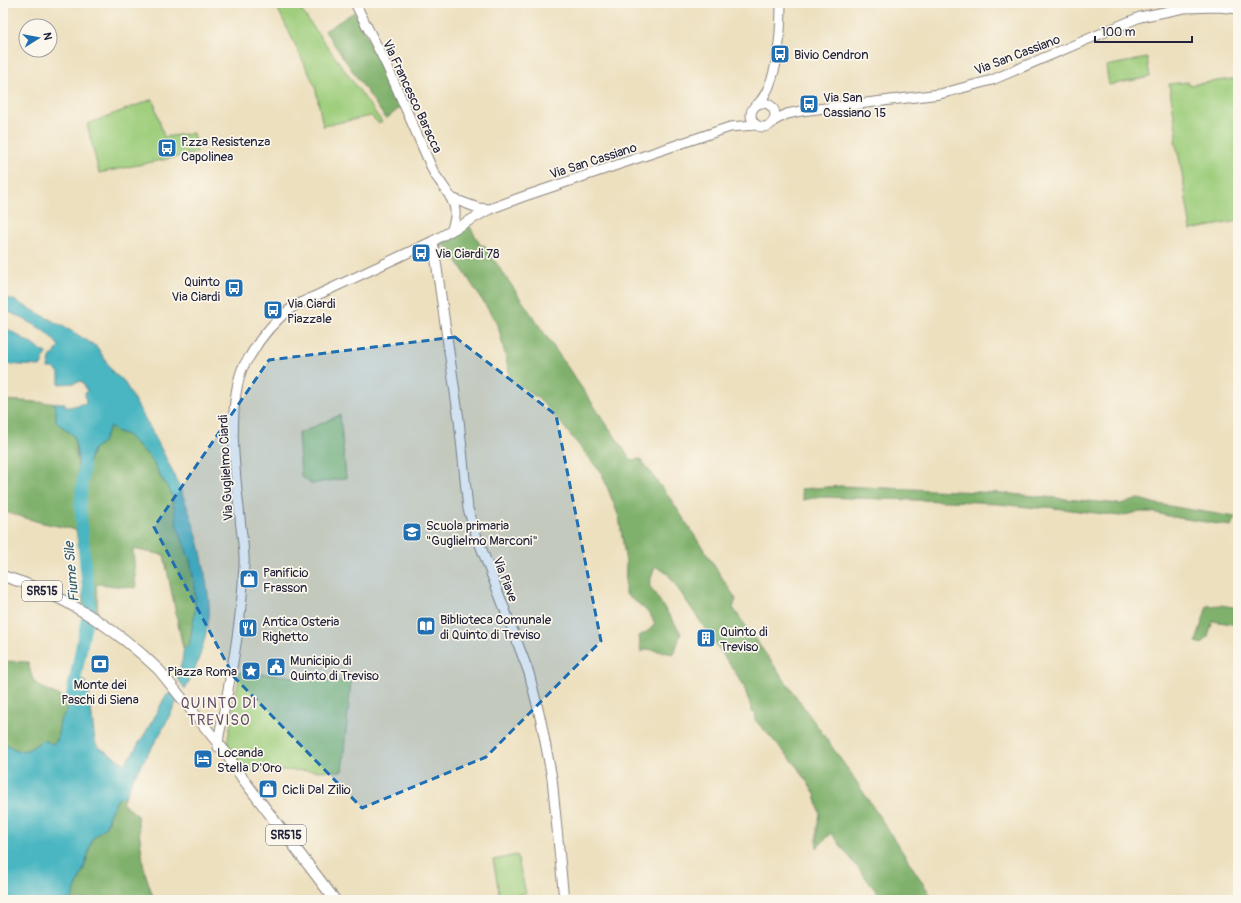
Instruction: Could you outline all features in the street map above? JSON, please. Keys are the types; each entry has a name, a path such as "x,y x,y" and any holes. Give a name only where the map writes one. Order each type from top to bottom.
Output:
{"main road":[{"name":"Via Francesco Baracca","path":"355,3 387,66 434,173 451,198 455,210 462,219 467,222"},
{"path":"770,83 765,95 759,103 753,107 751,113 751,120 755,125 761,128 768,127 775,120 775,113 770,98 770,83 778,43 781,3"},
{"name":"Via San Cassiano","path":"775,120 787,114 801,111 940,94 992,80 1140,17 1184,8 1218,7 1238,9"},
{"path":"759,103 766,103 772,107"},
{"name":"Via San Cassiano","path":"772,107 784,110 801,111"},
{"name":"Via San Cassiano","path":"730,128 751,113"},
{"name":"Via San Cassiano","path":"467,222 490,209 522,197 730,128 755,125"},
{"path":"451,198 478,208 490,209"},
{"path":"463,203 466,211 467,222"},
{"name":"Via Francesco Baracca","path":"452,230 455,210"},
{"name":"Via Guglielmo Ciardi","path":"219,748 240,615 244,570 234,447 236,394 243,369 255,346 267,330 294,306 433,241 467,222"},
{"name":"Via Piave","path":"433,241 459,420 468,509 476,534 529,672 541,721 552,778 564,900"},
{"name":"SR515","path":"3,576 30,585 79,610 119,636 147,658 183,699 335,900"}],"highlighted area":[{"path":"455,337 556,415 601,641 486,757 362,808 234,677 154,527 269,360"}],"green space":[{"path":"275,3 296,3 382,122 378,123 371,116 323,126 315,86"},
{"path":"354,12 388,76 401,107 386,119 325,31"},
{"path":"1147,58 1150,77 1109,85 1106,66"},
{"path":"1238,79 1238,221 1191,230 1175,140 1177,134 1169,84 1188,82 1189,85"},
{"path":"153,99 164,137 193,133 197,153 99,173 87,124"},
{"path":"469,225 481,246 484,245 631,460 640,459 672,501 736,599 733,608 852,775 934,900 883,900 831,833 817,848 817,828 820,814 815,794 797,766 755,720 756,713 753,713 743,684 668,574 655,566 649,585 681,633 674,654 647,649 641,652 639,636 648,631 655,624 653,619 646,611 625,594 626,563 619,517 602,474 552,412 536,397 511,380 498,325 448,247 441,245 440,242"},
{"path":"3,400 54,403 56,422 74,436 78,474 85,481 88,464 93,449 103,442 110,426 116,431 127,435 150,457 173,498 177,526 190,560 195,586 195,611 189,648 183,648 164,555 133,549 136,588 96,584 98,613 82,603 84,587 76,530 39,522 3,511"},
{"path":"340,415 346,478 311,484 301,476 298,434"},
{"path":"841,486 1001,493 1121,504 1139,499 1157,504 1235,517 1231,526 1173,517 1152,512 1138,512 1120,516 1046,507 1038,508 978,502 819,497 803,500 801,489"},
{"path":"1221,605 1238,608 1238,625 1213,621 1208,637 1202,644 1196,642 1207,606"},
{"path":"3,661 28,662 34,681 44,689 59,695 70,705 60,721 57,741 53,744 43,740 32,748 19,751 3,742"},
{"path":"240,672 351,682 342,771 253,770 248,773 227,744"},
{"path":"126,795 122,803 137,815 144,869 154,900 71,900 85,865 92,839 106,826 110,813 118,799"},
{"path":"517,855 526,893 501,899 493,860"}],"water":[{"path":"3,297 14,300 75,333 97,347 114,374 123,380 175,476 194,527 201,554 209,604 209,617 203,645 194,672 185,689 177,678 182,662 184,647 189,647 195,611 195,586 190,560 177,526 173,498 169,489 150,457 127,435 116,431 110,426 103,442 93,449 88,464 85,481 81,481 74,436 56,422 54,403 65,403 65,407 69,407 86,403 85,393 87,391 82,381 59,384 59,373 54,368 48,368 51,354 53,356 59,346 53,339 40,329 26,320 3,309"},
{"path":"3,326 46,353 41,366 3,364"},
{"path":"73,678 84,681 88,685 95,742 97,746 125,764 146,732 165,697 171,692 177,701 160,734 133,778 126,795 118,799 110,813 106,826 92,839 85,865 71,900 3,900 3,742 19,751 23,751 32,748 43,740 53,744 57,741 60,721 70,705 67,699 69,681"}],"waterway":[{"name":"Fiume Sile","path":"72,695 90,604 80,505 84,466"}],"place":[{"name":"Bivio Cendron","path":"780,54"},
{"name":"Via San Cassiano 15","path":"809,104"},
{"name":"P.zza Resistenza Capolinea","path":"167,148"},
{"name":"Via Ciardi 78","path":"421,253"},
{"name":"Quinto Via Ciardi","path":"234,288"},
{"name":"Via Ciardi Piazzale","path":"273,310"},
{"name":"Scuola primaria \"Guglielmo Marconi\"","path":"412,532"},
{"name":"Panificio Frasson","path":"249,579"},
{"name":"Biblioteca Comunale di Quinto di Treviso","path":"426,626"},
{"name":"Antica Osteria Righetto","path":"248,628"},
{"name":"Quinto di Treviso","path":"706,638"},
{"name":"Monte dei Paschi di Siena","path":"100,664"},
{"name":"Municipio di Quinto di Treviso","path":"276,667"},
{"name":"Piazza Roma","path":"251,671"},
{"name":"Locanda Stella D'Oro","path":"203,759"},
{"name":"Cicli Dal Zilio","path":"268,789"}],"district":[{"name":"QUINTO DI TREVISO","path":"219,712"}]}
